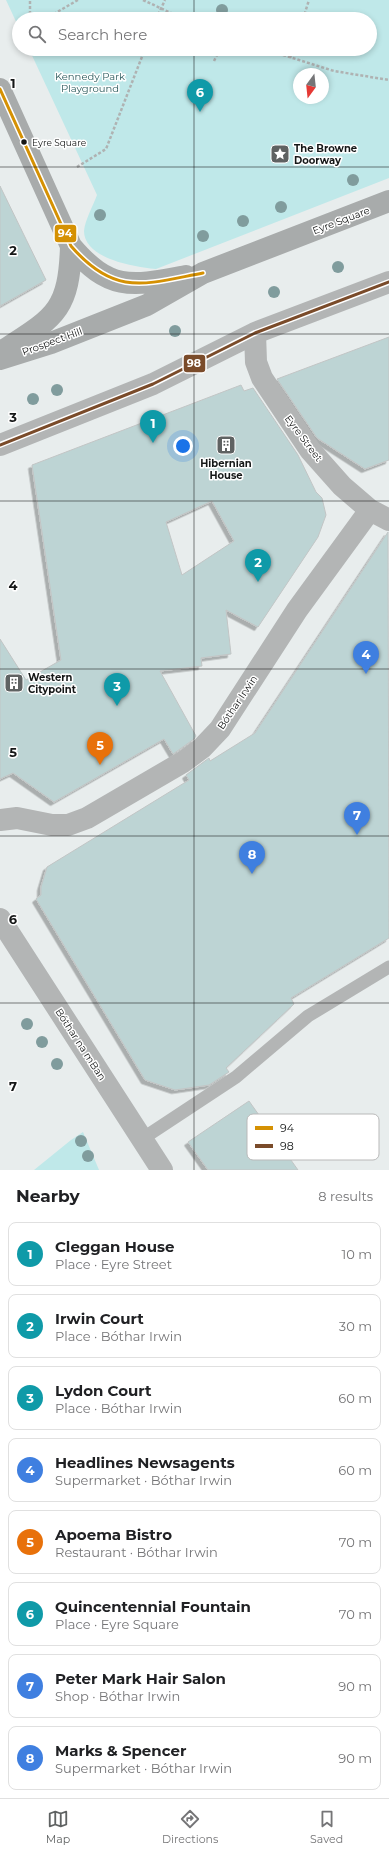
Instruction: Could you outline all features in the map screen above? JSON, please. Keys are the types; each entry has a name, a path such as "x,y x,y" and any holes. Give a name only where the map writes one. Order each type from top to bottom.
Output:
{"main road":[{"name":"Eyre Square","path":"0,89 71,246 85,262 99,273 126,283 144,284 203,273"},
{"name":"Eyre Square","path":"103,322 147,305 203,273 389,201"},
{"name":"Prospect Hill","path":"0,352 44,324 58,308 70,273 71,246"},
{"name":"Prospect Hill","path":"0,359 51,342 103,322"}],"street":[{"path":"0,445 153,384 255,333 389,282"},
{"name":"Eyre Street","path":"255,333 256,362 262,378 310,450 342,486 370,510 389,520"},
{"name":"Bóthar Irwin","path":"0,820 17,818 52,825 68,825 87,818 183,762 202,748 220,729 298,610 370,510"},
{"name":"Bóthar na mBan","path":"0,919 162,1170"}],"lane":[{"path":"142,1139 236,1077 308,1016 389,967"}],"path":[{"path":"30,0 30,12"},
{"path":"57,12 78,0"},
{"path":"143,0 167,12"},
{"path":"159,12 165,0"},
{"path":"305,12 308,0"},
{"path":"77,167 106,149 142,56"},
{"path":"214,60 216,56"},
{"path":"284,56 334,71 389,80"}],"green space":[{"name":"Eyre Square","path":"6,0 389,0 389,178 156,269 112,260 101,255 86,241 84,231 87,218 97,195 32,56 377,56 377,12 12,13"},
{"path":"83,1132 99,1170 34,1170 71,1140"}],"building":[{"path":"0,186 46,280 0,306"},
{"path":"389,337 389,460 365,469 317,438 277,379"},
{"path":"241,385 244,391 253,388 298,455 316,492 322,498 326,515 318,537 258,627 226,610 231,654 201,658 202,666 160,671 196,736 194,739 173,754 164,739 54,802 13,773 0,779 0,639 26,680 61,660 32,465","holes":["212,501 234,541 182,575 166,522"]},
{"path":"388,532 389,938 291,998 294,1004 226,1068 229,1072 209,1085 175,1090 145,1080 36,899 41,895 41,887 47,867 189,780 186,775 209,758 210,761 255,733"},
{"path":"249,1101 258,1114 247,1114 247,1160 291,1160 298,1170 208,1170 188,1142"}],"transit line":[{"name":"94","path":"0,89 71,246 87,262 102,273 117,280 132,283 164,281 203,273"},
{"name":"98","path":"0,445 153,384 255,333 389,282"}],"place":[{"name":"Quincentennial Fountain","path":"200,112"},
{"name":"Eyre Square","path":"24,142"},
{"name":"The Browne Doorway","path":"280,154"},
{"name":"Cleggan House","path":"153,443"},
{"name":"Hibernian House","path":"226,445"},
{"name":"Irwin Court","path":"258,582"},
{"name":"Headlines Newsagents","path":"366,674"},
{"name":"Western Citypoint","path":"14,683"},
{"name":"Lydon Court","path":"117,706"},
{"name":"Apoema Bistro","path":"100,765"},
{"name":"Peter Mark Hair Salon","path":"357,835"},
{"name":"Marks & Spencer","path":"252,874"}],"park label":[{"name":"Kennedy Park Playground","path":"90,82"}]}
